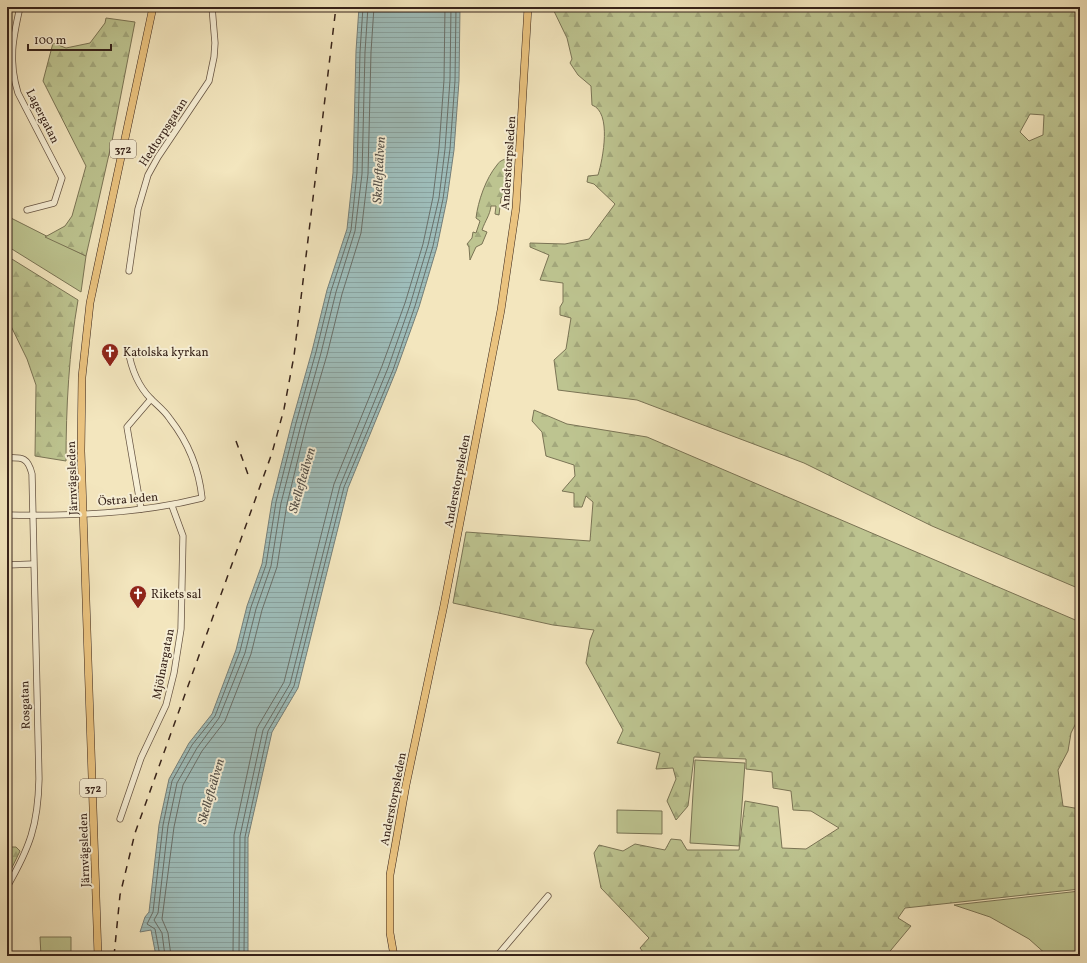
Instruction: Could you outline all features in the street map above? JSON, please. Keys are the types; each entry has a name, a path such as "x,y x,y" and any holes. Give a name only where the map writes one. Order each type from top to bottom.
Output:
{"main road":[{"name":"Järnvägsleden","path":"98,956 81,398 88,316 92,290 153,7"},
{"name":"Anderstorpsleden","path":"394,956 390,934 390,875 406,785 444,605 499,320 516,213 528,7"}],"street":[{"name":"Lagergatan","path":"20,7 12,42 11,59 15,83 18,93 62,178 54,203 32,207 27,210"},
{"name":"Hedtorpsgatan","path":"129,271 138,208 146,181 158,157 209,81 215,43 212,7"},
{"path":"128,349 134,372 139,383 151,399 127,427 142,508"},
{"name":"Östra leden","path":"7,514 33,515 84,513 172,506 202,498 198,474 189,451 170,418 151,399"},
{"name":"Rosgatan","path":"7,458 16,457 26,459 30,464 32,474 38,810 34,832 7,887"},
{"name":"Mjölnargatan","path":"120,819 142,758 166,705 178,651 181,629 183,536 172,506"},
{"path":"7,565 33,564"},
{"path":"496,956 548,896"}],"green space":[{"path":"552,7 1080,7 1080,589 932,526 804,463 637,400 558,390 554,360 566,349 571,318 560,315 560,307 563,302 563,283 540,280 549,255 530,247 530,243 565,244 589,239 615,204 594,184 587,182 588,176 598,175 604,148 604,126 598,109 592,105 591,86 578,75 570,63 572,59 567,38","holes":["1030,114 1044,115 1043,135 1029,141 1020,132"]},
{"path":"106,18 135,22 112,141 86,256 45,237 65,226 72,216 86,166 43,81 53,43 66,48 90,43 105,23"},
{"path":"511,158 513,162 511,167 507,165 507,170 511,173 506,193 501,198 499,215 495,214 496,206 491,206 482,230 487,232 482,244 476,247 470,260 469,247 467,244 472,238 473,232 476,233 480,221 476,218 483,190 489,176 498,163"},
{"path":"7,216 86,256 81,292 7,246"},
{"path":"7,256 78,300 72,340 69,380 66,461 35,456 36,385 27,359 7,318"},
{"path":"534,410 567,424 647,437 1080,622 1080,715 1071,733 1068,751 1058,770 1063,806 1080,809 1080,889 905,908 898,918 911,926 886,956 646,956 640,948 649,938 601,888 594,853 599,845 623,851 635,844 665,850 671,839 681,840 687,850 739,850 745,801 778,807 782,848 806,849 839,828 811,811 793,810 791,791 773,788 772,772 746,769 746,759 694,757 688,806 676,820 667,801 676,779 673,768 656,769 660,753 617,743 623,730 586,663 590,640 594,630 553,625 453,603 466,532 590,541 593,502 586,496 582,507 574,507 574,493 562,491 575,476 574,465 546,456 542,432 532,421"},
{"path":"695,760 745,763 739,846 690,843"},
{"path":"617,810 662,811 662,834 617,833"},
{"path":"7,847 16,847 20,851 7,878"},
{"path":"1080,891 1080,956 1048,956 1029,939 990,917 954,905"},
{"path":"40,937 71,937 71,956 41,956"}],"water":[{"name":"Skellefteälven","path":"359,7 460,7 459,81 454,150 447,199 437,247 419,307 396,371 348,488 298,688 272,732 248,838 248,956 156,956 151,930 140,932 145,917 149,912 159,825 169,779 189,743 212,714 236,650 247,606 262,564 272,501 292,422 327,290 347,229 353,173 356,51"}],"railway":[{"path":"114,956 120,895 135,833 272,453 284,409 294,356 336,7"},
{"path":"236,441 250,480"}],"place":[{"name":"Katolska kyrkan","path":"110,367"},
{"name":"Rikets sal","path":"138,609"}]}
